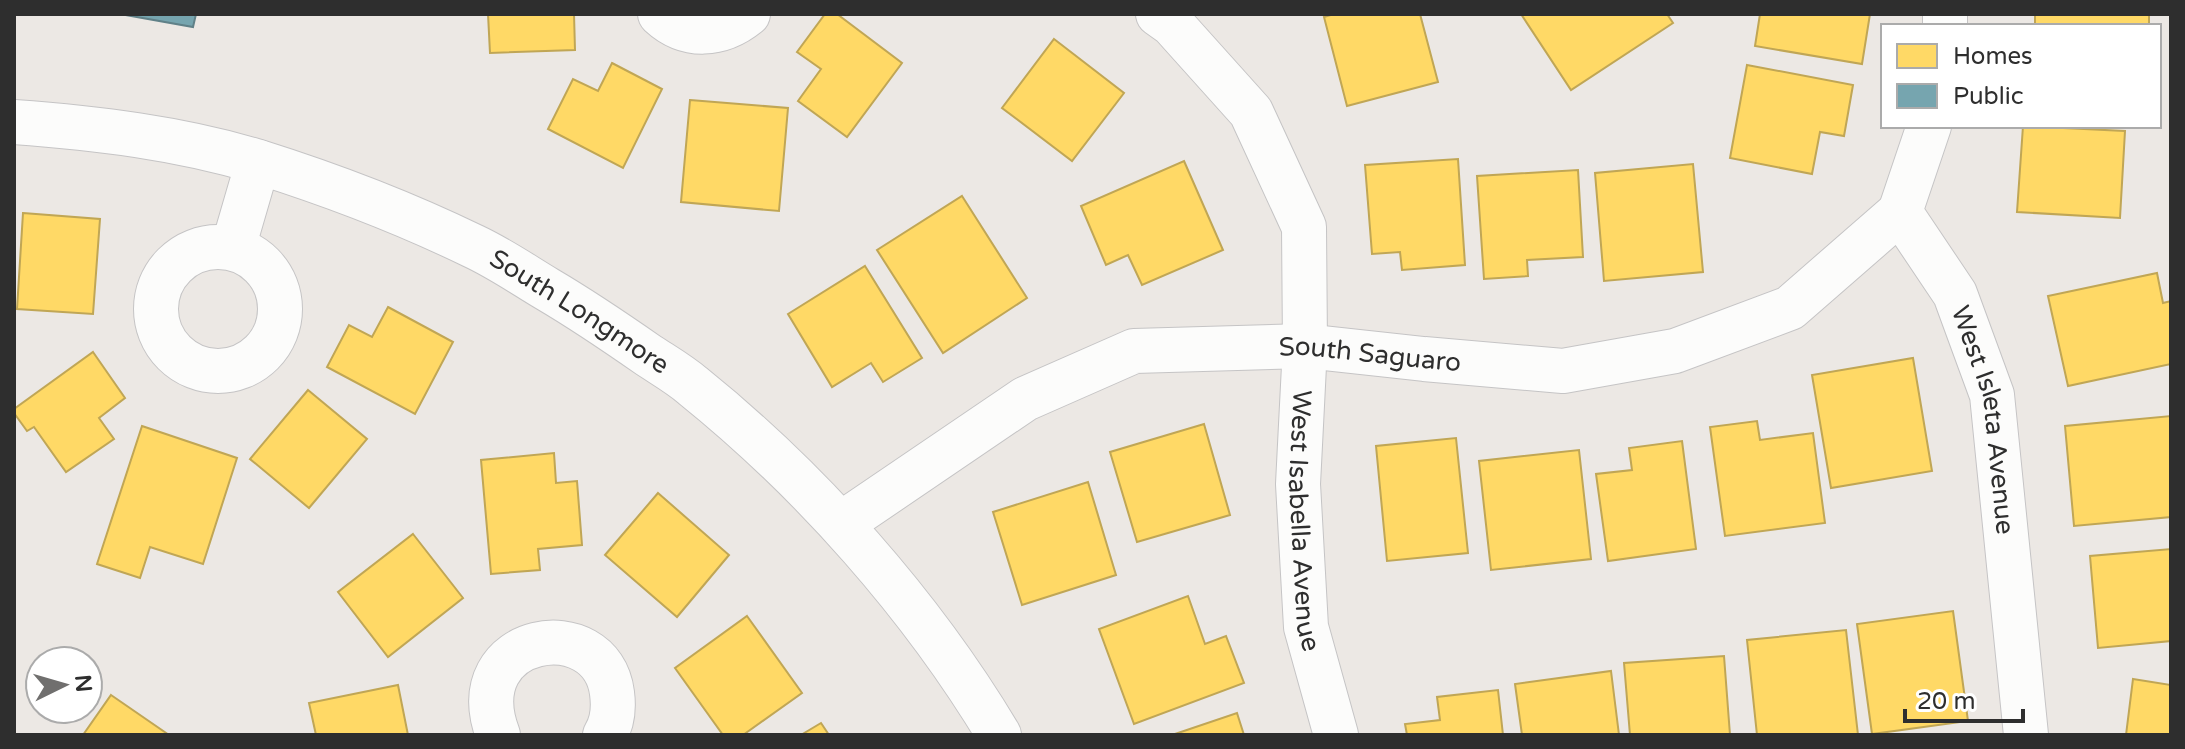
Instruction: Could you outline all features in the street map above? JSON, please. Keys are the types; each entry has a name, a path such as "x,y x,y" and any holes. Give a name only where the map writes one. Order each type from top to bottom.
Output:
{"street":[{"path":"660,14 679,27 698,33 717,32 748,14"},
{"name":"West Isabella Avenue","path":"1158,14 1172,24 1251,112 1304,227 1305,346 1298,484 1306,627 1336,735"},
{"name":"South Longmore","path":"14,122 200,147 258,162 376,204 475,246 586,312 691,384 759,443 841,524 938,645 999,735"},
{"path":"1900,212 1928,128"},
{"path":"233,248 258,162"},
{"name":"South Saguaro","path":"841,524 1025,399 1134,351 1305,346 1563,371 1675,351 1790,308 1900,212"},
{"name":"West Isleta Avenue","path":"1900,212 1955,294 1992,395 2026,735"},
{"path":"498,735 491,717 490,697 495,678 507,661 524,648 545,642 567,643 586,652 602,667 611,687 614,709 605,735"}],"building: Homes":[{"path":"488,14 574,14 575,50 490,53"},
{"path":"825,14 837,14 902,63 847,137 798,101 821,69 797,52"},
{"path":"1334,14 1420,14 1438,82 1347,106 1324,17"},
{"path":"1521,14 1667,14 1673,23 1571,90"},
{"path":"1760,14 1870,14 1862,64 1755,46"},
{"path":"2035,14 2149,14 2149,24 2035,24"},
{"path":"1054,39 1124,93 1072,161 1002,108"},
{"path":"612,63 662,89 623,168 548,129 573,79 598,91"},
{"path":"1747,65 1853,85 1844,136 1820,132 1812,174 1730,158"},
{"path":"690,100 788,108 779,211 681,202"},
{"path":"2023,128 2125,131 2120,218 2017,212"},
{"path":"1458,159 1465,265 1402,270 1400,252 1372,254 1365,165"},
{"path":"1184,161 1223,250 1142,285 1128,255 1106,265 1081,206"},
{"path":"1693,164 1703,272 1604,281 1595,173"},
{"path":"1578,170 1583,257 1527,260 1528,276 1484,279 1477,176"},
{"path":"962,196 1027,298 943,353 877,250"},
{"path":"23,213 100,219 93,314 17,309"},
{"path":"865,266 922,358 883,382 871,363 832,387 788,314"},
{"path":"2157,273 2163,303 2171,301 2171,364 2068,386 2048,296"},
{"path":"388,307 453,342 415,414 327,367 349,325 372,337"},
{"path":"93,352 125,398 99,418 114,439 66,472 34,427 27,431 14,409"},
{"path":"1913,358 1932,471 1831,488 1812,375"},
{"path":"308,390 367,439 309,508 250,459"},
{"path":"2171,416 2171,517 2074,526 2065,426"},
{"path":"1757,421 1760,440 1813,433 1825,523 1725,536 1710,427"},
{"path":"1204,424 1230,515 1137,542 1110,452"},
{"path":"142,426 237,458 203,564 150,547 140,578 97,564"},
{"path":"1456,438 1468,553 1387,561 1376,446"},
{"path":"1682,441 1696,549 1608,561 1596,474 1632,470 1629,448"},
{"path":"1579,450 1591,559 1491,570 1479,461"},
{"path":"554,453 556,483 577,481 582,545 538,549 540,570 491,574 481,460"},
{"path":"1088,482 1116,575 1022,605 993,512"},
{"path":"658,493 729,555 677,617 605,555"},
{"path":"413,534 463,598 388,657 338,592"},
{"path":"2171,549 2171,641 2098,648 2090,556"},
{"path":"1188,596 1205,644 1226,636 1244,683 1134,724 1099,629"},
{"path":"1953,611 1968,721 1872,734 1857,624"},
{"path":"747,616 802,693 743,735 723,735 675,668"},
{"path":"1846,630 1858,735 1757,735 1747,640"},
{"path":"1724,656 1730,735 1630,735 1624,663"},
{"path":"1611,671 1619,735 1522,735 1515,684"},
{"path":"2133,679 2171,685 2171,735 2126,735"},
{"path":"398,685 408,735 316,735 309,703"},
{"path":"1498,690 1503,735 1407,735 1405,724 1440,720 1437,697"},
{"path":"111,695 169,735 83,735 90,725 104,725 104,705"},
{"path":"1237,713 1244,735 1172,735"},
{"path":"821,723 829,735 801,735"}],"building: Public":[{"path":"120,14 196,14 193,27"}]}
